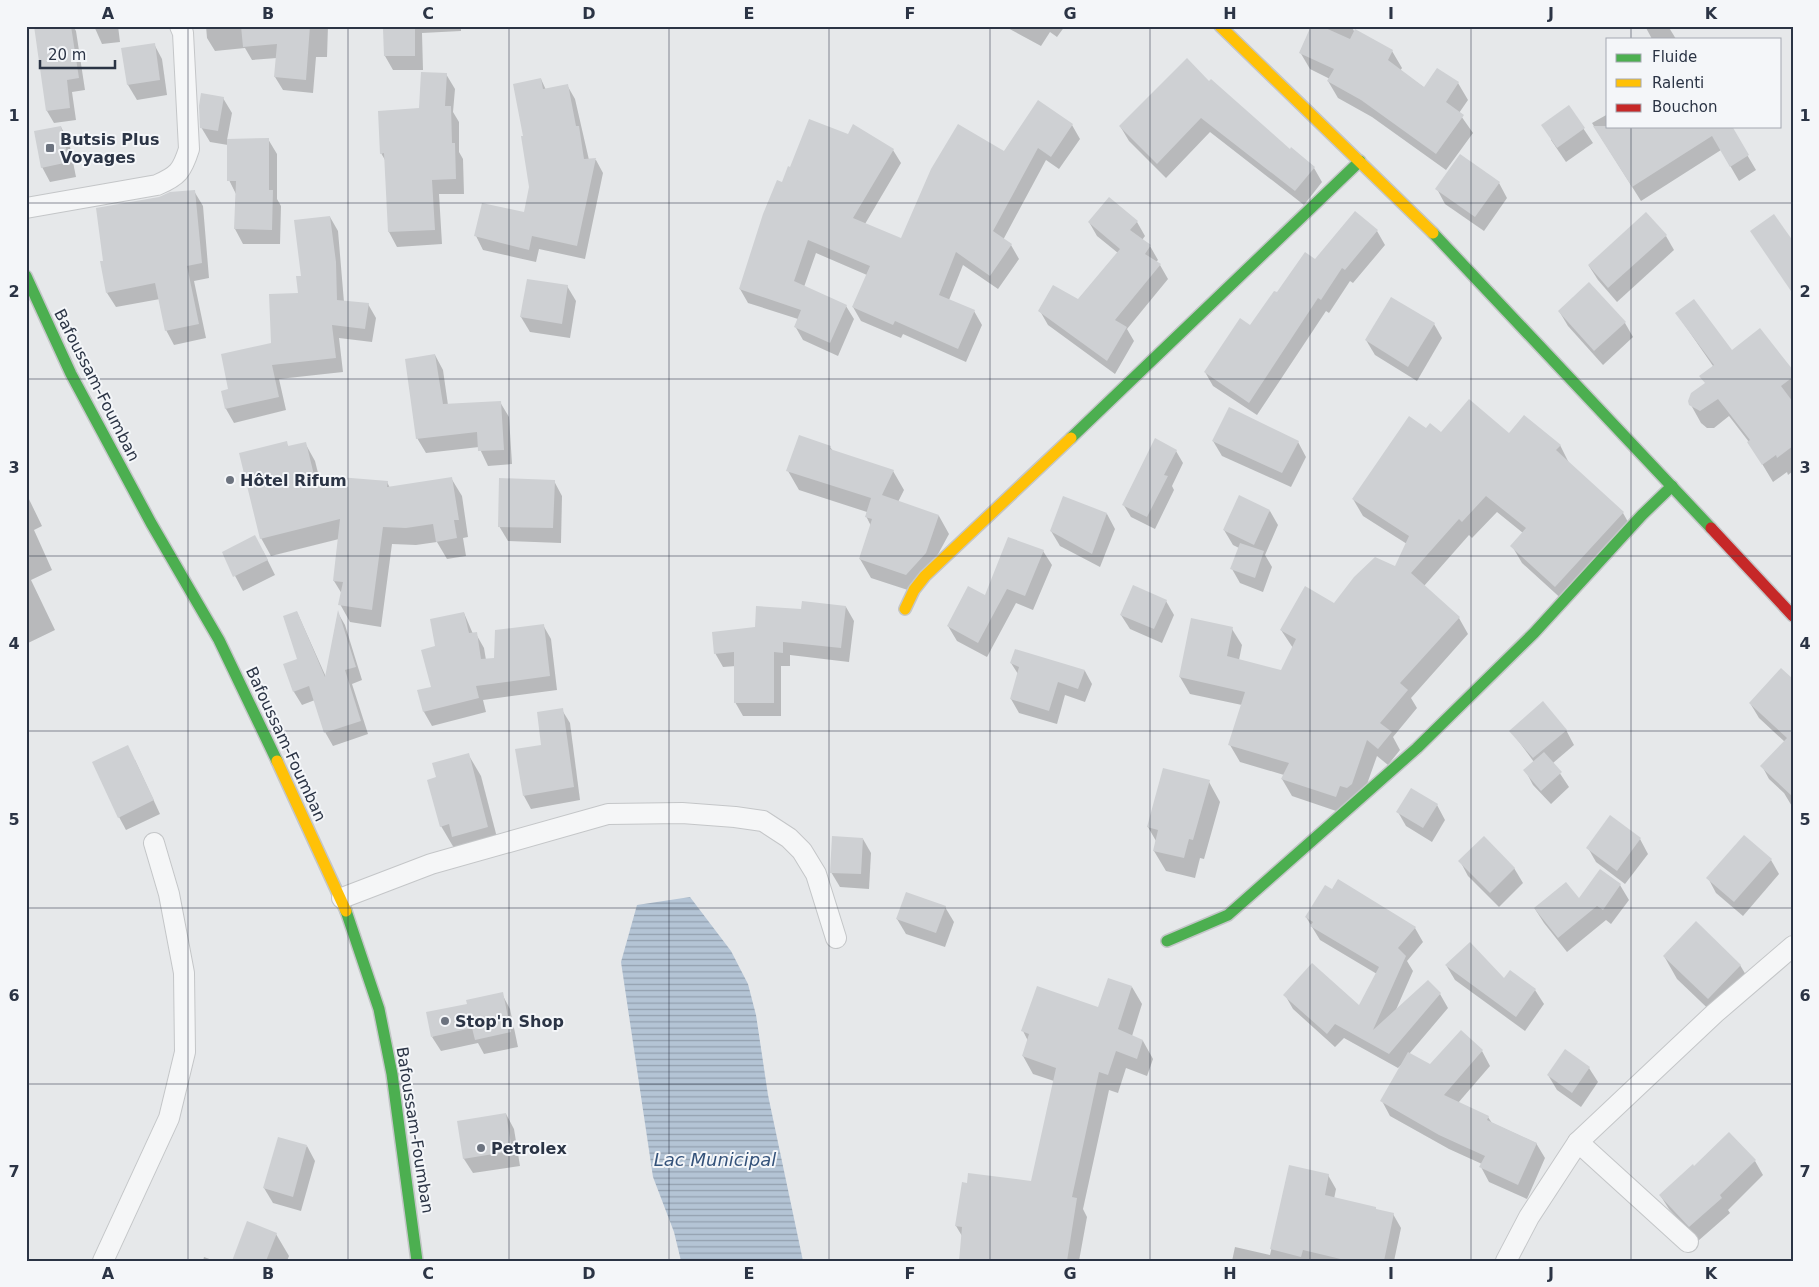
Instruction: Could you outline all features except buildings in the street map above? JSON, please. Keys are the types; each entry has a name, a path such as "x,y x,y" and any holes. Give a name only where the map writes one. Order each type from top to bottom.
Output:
{"main road":[{"path":"1220,26 1456,255 1793,616"},
{"path":"905,609 914,590 925,576 1198,319 1360,161"},
{"name":"Bafoussam-Foumban","path":"26,276 71,374 151,523 219,640 342,898 379,1009 392,1074 417,1261"},
{"path":"1167,941 1228,915 1417,748 1534,633 1642,515 1672,486"}],"street":[{"path":"26,208 157,185 173,178 183,167 189,149 183,33 180,26"},
{"path":"342,898 431,864 608,814 682,813 735,817 763,821 789,838 802,851 816,874 836,938"},
{"path":"103,1261 169,1118 186,1052 184,973 169,894 154,843"},
{"path":"1506,1261 1529,1217 1578,1142 1716,1013 1793,946"},
{"path":"1578,1142 1688,1242"}],"water":[{"name":"Lac Municipal","path":"690,897 731,951 748,984 756,1015 768,1095 803,1261 681,1261 674,1232 653,1177 621,962 637,905"}],"traffic: fast":[{"path":"1071,438 1360,161"},
{"path":"1433,233 1711,528"},
{"path":"26,276 71,374 151,523 219,640 277,761"},
{"path":"1167,941 1228,915 1417,748 1534,633 1642,515 1672,486"},
{"path":"346,911 379,1009 392,1074 417,1261"}],"traffic: slow":[{"path":"1220,26 1433,233"},
{"path":"905,609 914,590 925,576 1071,438"},
{"path":"277,761 346,911"}],"traffic: jam":[{"path":"1711,528 1793,616"}],"place":[{"name":"Butsis Plus Voyages","path":"50,148"},
{"name":"Hôtel Rifum","path":"230,480"},
{"name":"Stop'n Shop","path":"445,1021"},
{"name":"Petrolex","path":"481,1148"}]}
